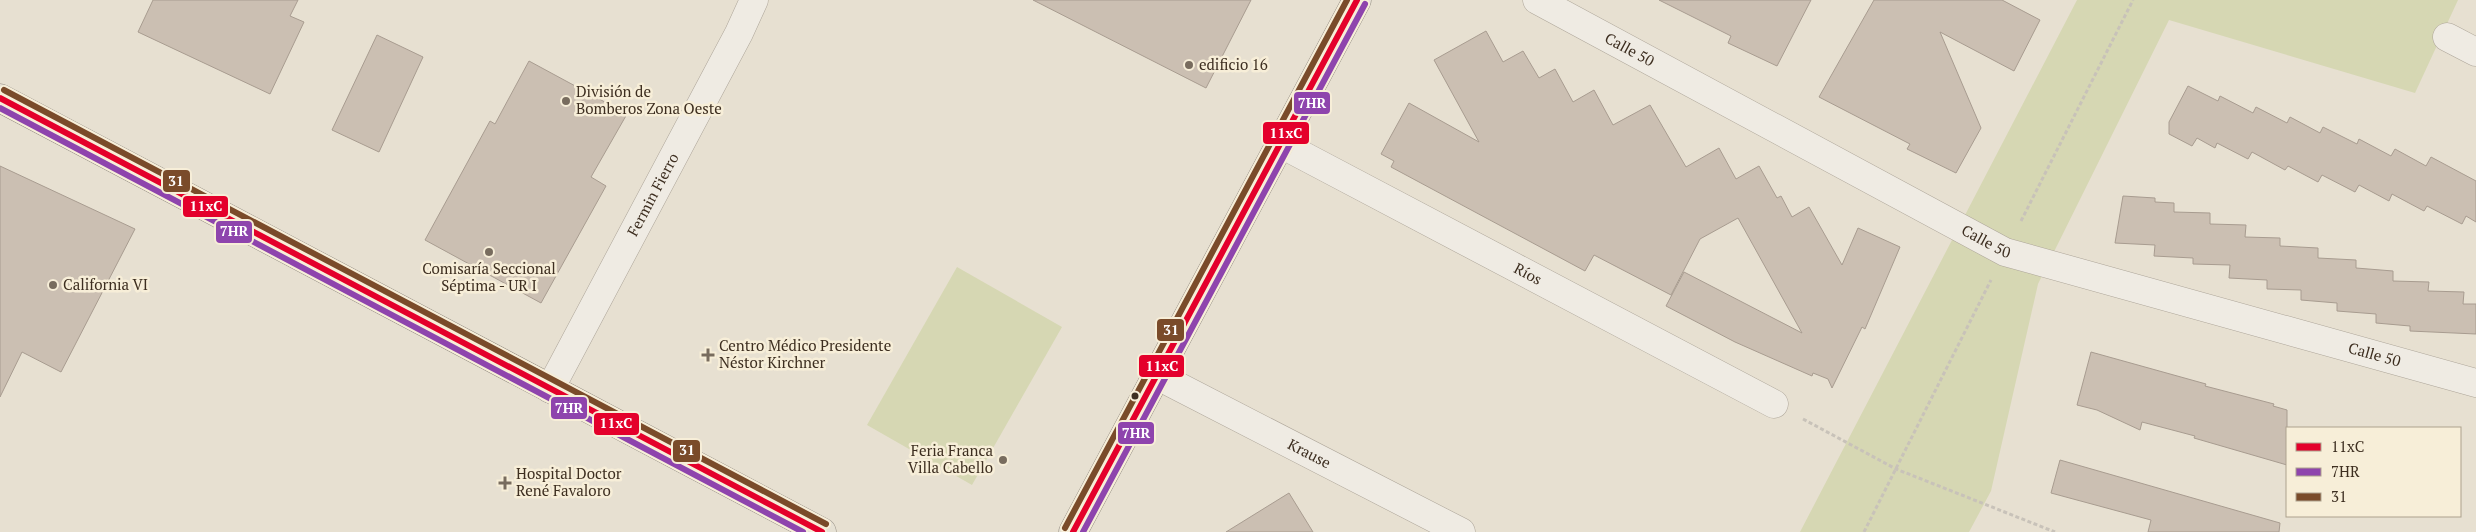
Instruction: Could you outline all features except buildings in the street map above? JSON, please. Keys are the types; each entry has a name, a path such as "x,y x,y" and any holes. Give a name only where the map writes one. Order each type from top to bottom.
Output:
{"main road":[{"path":"1074,532 1357,0"},
{"path":"0,98 822,532"}],"street":[{"name":"Fermin Fierro","path":"550,388 739,33 754,0"},
{"name":"Calle 50","path":"1537,0 2005,252 2476,383"},
{"path":"2447,38 2476,52"},
{"name":"Ríos","path":"1281,144 1774,404"},
{"name":"Krause","path":"1158,376 1461,532"}],"path":[{"path":"1774,404 1896,469 2055,532"}],"green space":[{"path":"2077,0 2458,0 2415,93 2169,20 2038,284 1991,491 1969,532 1800,532"},
{"path":"957,267 1062,327 972,485 867,425"}],"transit line":[{"name":"31","path":"1065,528 1347,0"},
{"name":"11xC","path":"1073,532 1357,0"},
{"name":"7HR","path":"1083,532 1365,4"},
{"name":"31","path":"4,90 826,524"},
{"name":"11xC","path":"0,98 822,532"},
{"name":"7HR","path":"0,108 803,532"}],"place":[{"name":"edificio 16","path":"1189,65"},
{"name":"División de Bomberos Zona Oeste","path":"566,101"},
{"name":"Comisaría Seccional Séptima - UR I","path":"489,252"},
{"name":"California VI","path":"53,285"},
{"name":"Centro Médico Presidente Néstor Kirchner","path":"708,355"},
{"name":"Feria Franca Villa Cabello","path":"1003,460"},
{"name":"Hospital Doctor René Favaloro","path":"505,483"}]}
